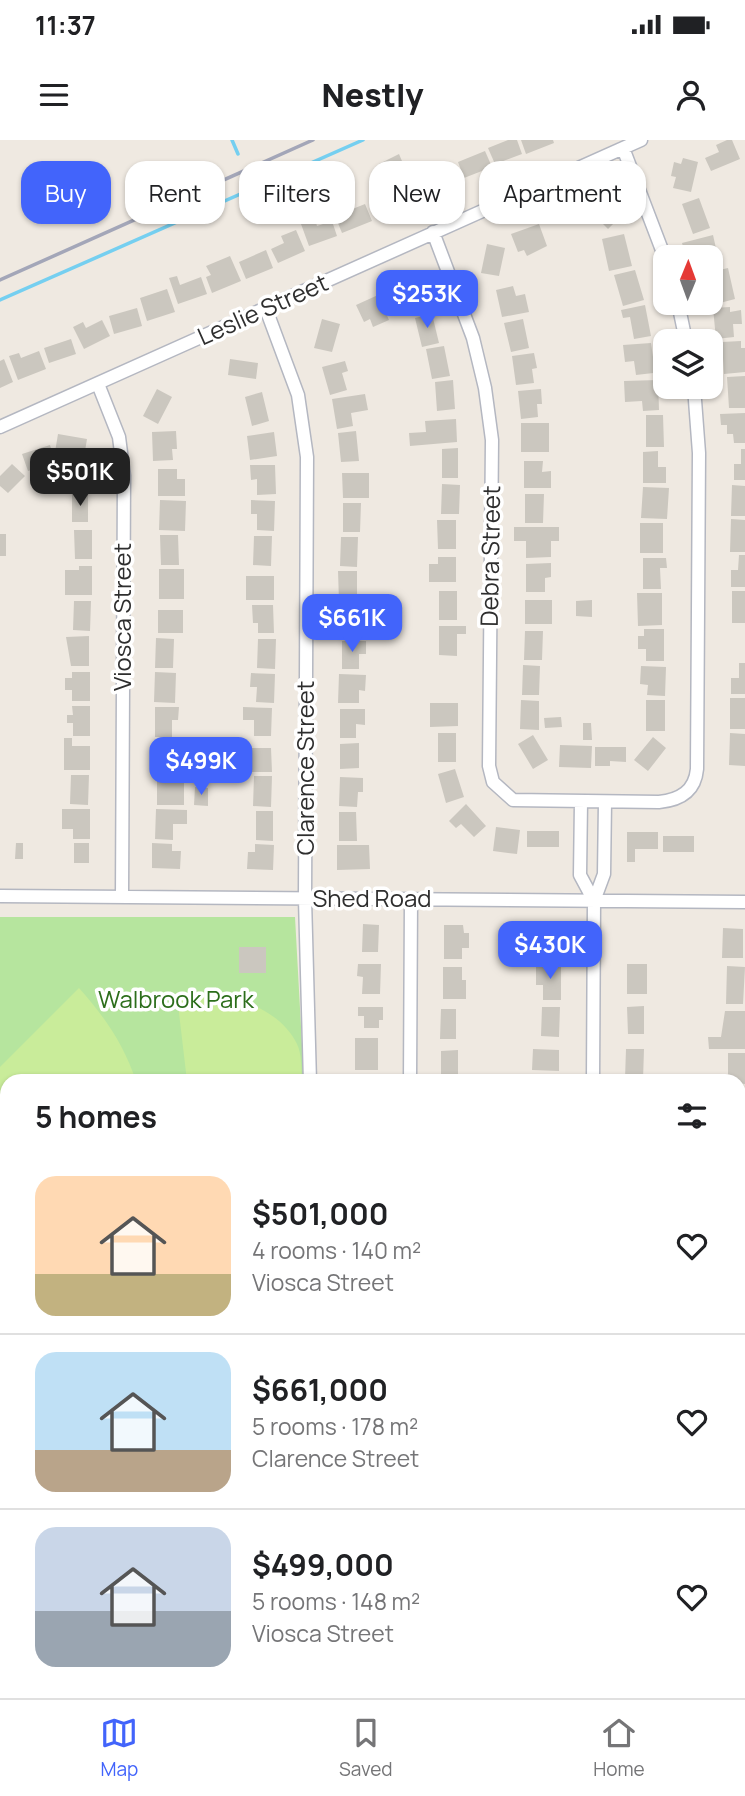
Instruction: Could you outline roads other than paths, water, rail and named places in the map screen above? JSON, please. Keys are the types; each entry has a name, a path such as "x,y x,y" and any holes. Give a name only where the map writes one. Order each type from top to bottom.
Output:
{"street":[{"name":"Leslie Street","path":"0,427 641,140"},
{"path":"623,148 660,245"},
{"name":"Debra Street","path":"433,232 467,320 490,422 490,775 502,792 513,800 670,801 691,789 696,776 699,453 695,399"},
{"name":"Clarence Street","path":"266,309 294,381 306,446 305,899 310,1074"},
{"name":"Viosca Street","path":"98,384 119,437 124,476 122,897"},
{"path":"592,802 580,875 594,901"},
{"path":"592,802 604,874 594,901 593,1074"},
{"name":"Shed Road","path":"0,896 745,902"},
{"path":"410,1074 411,899"}],"waterway":[{"path":"232,140 238,154"},
{"path":"0,300 363,140"}],"railway":[{"path":"0,280 313,140"}],"park label":[{"name":"Walbrook Park","path":"176,1000"}]}
